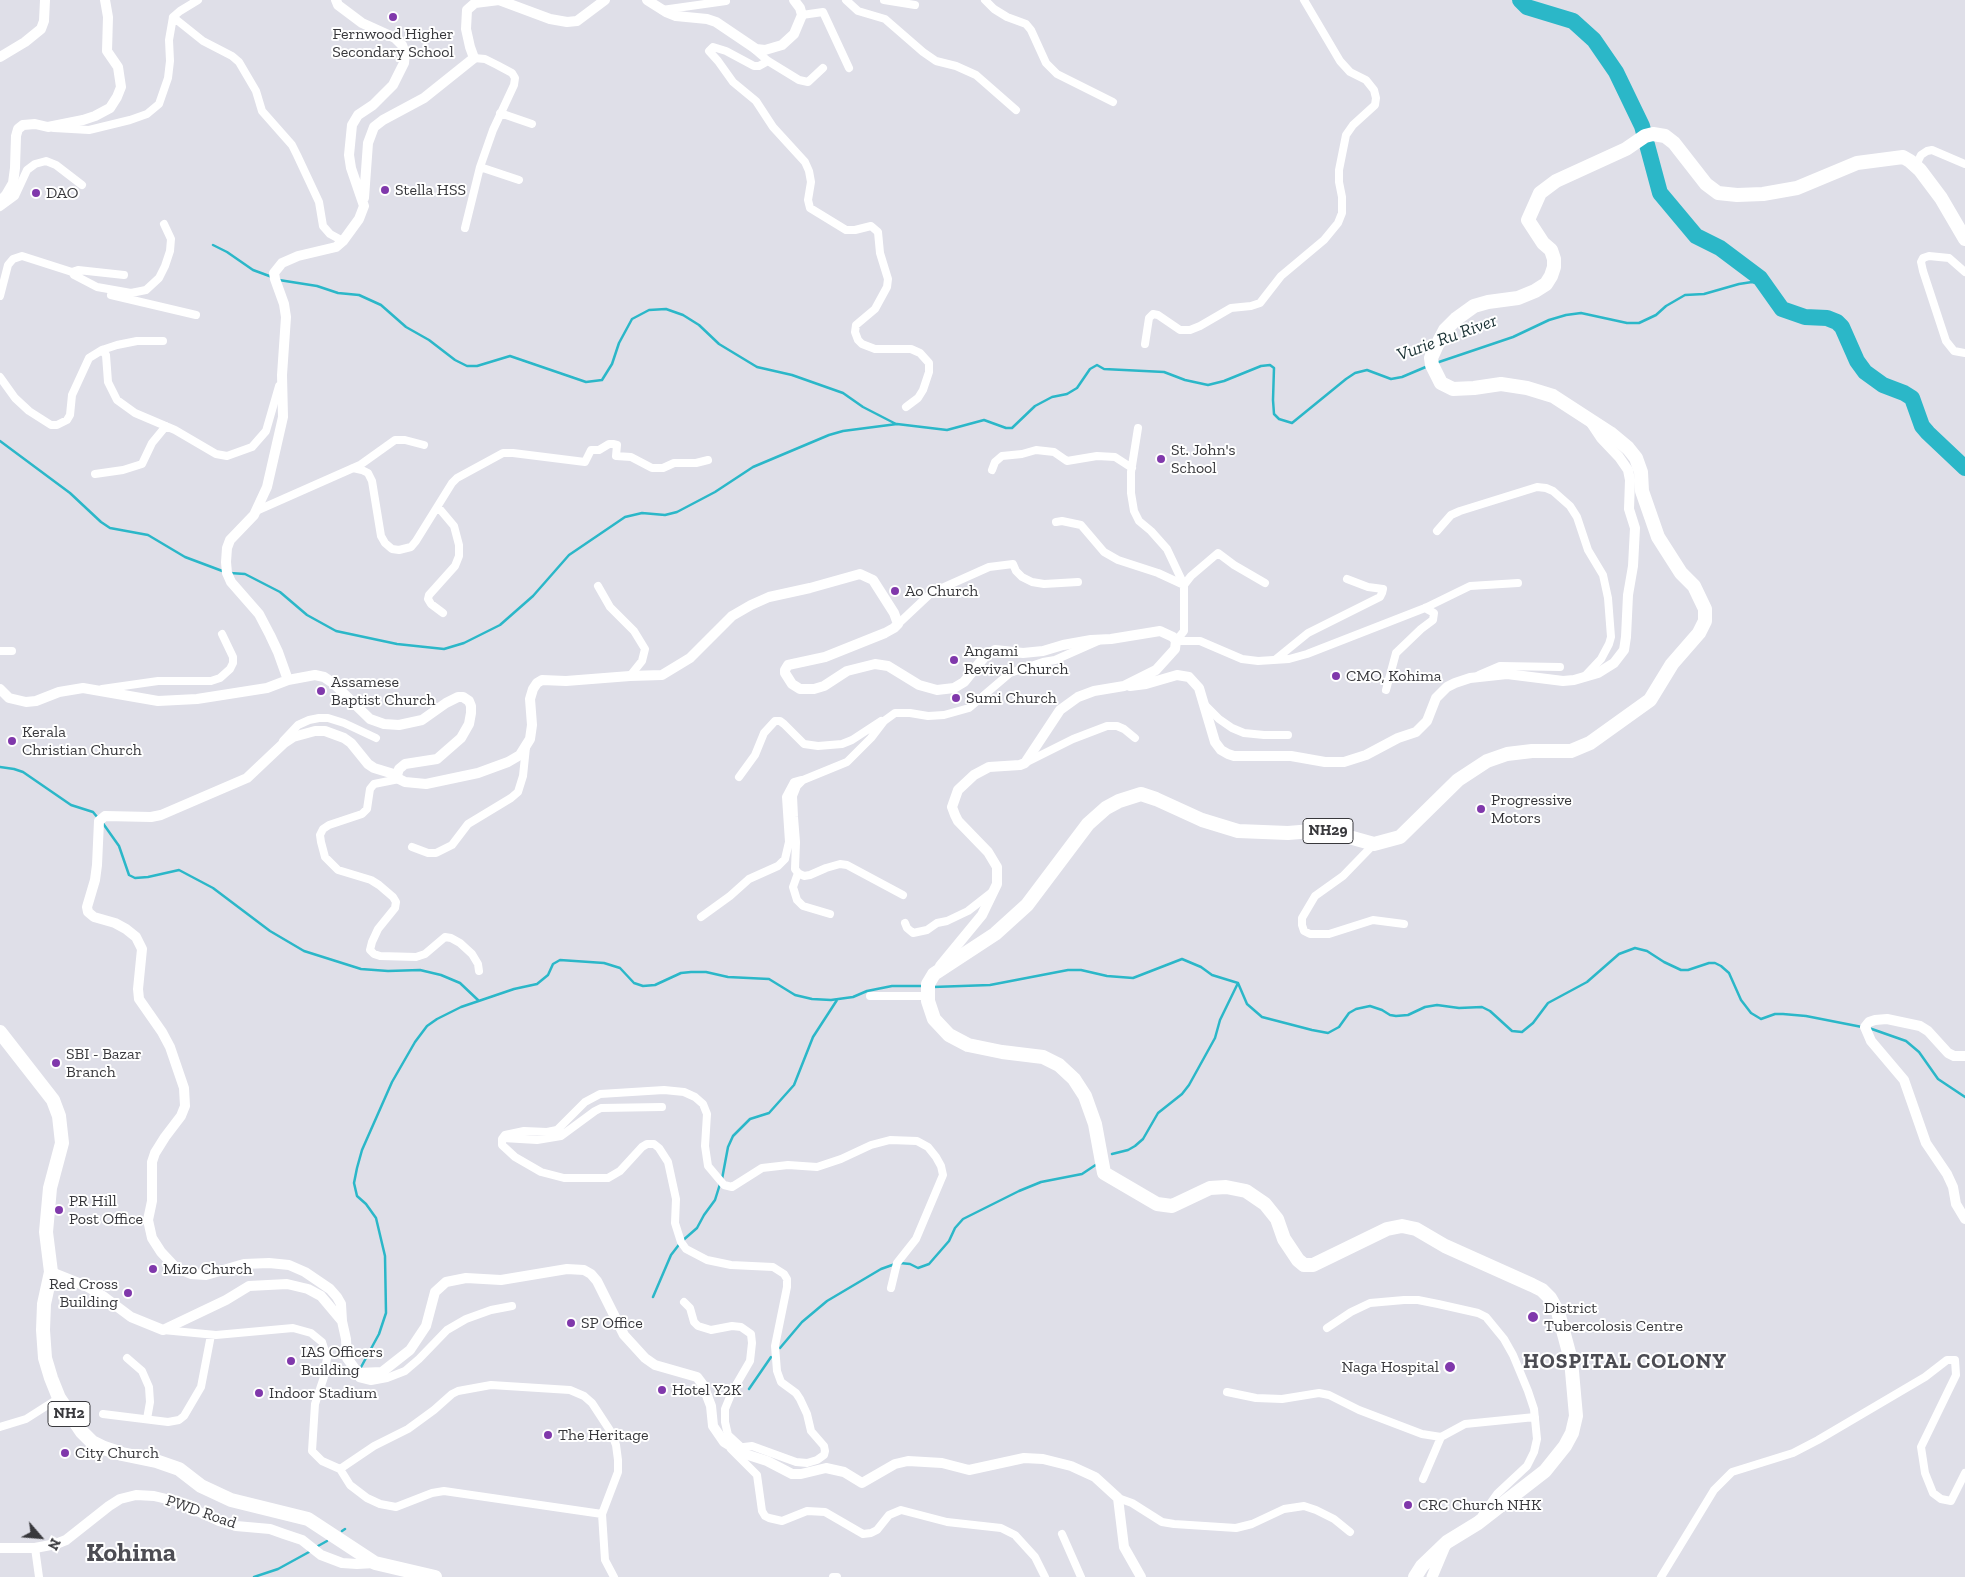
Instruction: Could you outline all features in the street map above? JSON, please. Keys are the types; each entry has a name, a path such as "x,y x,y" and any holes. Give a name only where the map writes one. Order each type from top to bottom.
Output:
{"highway":[{"name":"NH29","path":"934,974 1000,929 1027,905 1088,824 1106,808 1134,795 1142,794 1202,820 1238,831 1288,833 1324,830 1374,844 1400,837 1458,780 1487,761 1507,754 1532,751 1571,751 1590,743 1650,700 1672,664 1699,633 1705,621 1705,609 1694,586 1681,573 1658,537 1642,491 1641,472 1636,458 1616,438 1553,396 1527,388 1501,384 1453,389 1441,384 1432,365 1431,358 1436,347 1445,330 1474,306 1518,298 1546,284 1554,267 1554,259 1551,250 1543,243 1528,220 1540,193 1556,181 1626,149 1645,136 1653,134 1665,136 1674,143 1706,184 1718,193 1737,196 1797,188 1857,163 1903,158 1916,165"},
{"path":"1916,165 1941,198 1965,240"},
{"path":"934,974 928,984 927,996 934,1019 949,1035 968,1045 1042,1057 1059,1065 1074,1078 1084,1096 1095,1124 1101,1147 1104,1173 1158,1204 1172,1206 1210,1188 1226,1187 1246,1191 1265,1204 1277,1219 1284,1239 1298,1260 1304,1265 1313,1265 1387,1229 1402,1226 1416,1229 1445,1246 1542,1290 1550,1298 1558,1312 1571,1360 1576,1416 1572,1432 1565,1446 1545,1471 1478,1523 1447,1542 1422,1566 1415,1577"},
{"name":"NH2","path":"0,1032 53,1100 59,1116 62,1143 50,1188 46,1232 51,1272 44,1304 42,1330 45,1358 59,1398 82,1432 92,1442 104,1448 156,1461 179,1469 201,1486 230,1500 308,1519 375,1563 435,1577"}],"main road":[{"path":"1432,1577 1447,1542"}],"street":[{"path":"0,56 25,42 41,29 44,21 44,0"},
{"path":"48,127 95,116 110,108 117,97 121,87 118,67 107,51 108,17 105,0"},
{"path":"0,200 6,195 13,183 16,136 18,129 23,125 35,124 48,127 89,130 147,114 158,104 168,78 170,61 169,40 173,17 180,10 198,0"},
{"path":"336,0 338,5 362,23 395,38 402,45 404,53 404,63 393,85 373,105 358,115 352,125 349,155 351,168 364,206"},
{"path":"474,58 466,29 467,10 475,3 499,0 550,19 567,22 577,21 605,0"},
{"path":"647,0 662,10 676,16 707,19 716,22 756,48 766,50 782,45 794,34 802,15 800,8 794,0"},
{"path":"846,0 858,11 885,19 936,61 956,66 976,75 1016,110"},
{"path":"884,0 916,5"},
{"path":"985,0 994,9 1007,17 1026,24 1031,30 1046,63 1057,74 1113,102"},
{"path":"1145,344 1150,318 1153,314 1158,315 1180,330 1190,330 1231,308 1260,303 1268,296 1281,276 1324,240 1338,223 1342,213 1339,170 1346,135 1353,125 1374,105 1376,98 1374,90 1366,80 1350,72 1340,61 1304,0"},
{"path":"662,10 726,1"},
{"path":"802,15 823,12 849,68"},
{"path":"173,17 203,41 232,56 239,62 256,91 262,111 292,145 319,202 323,226 330,234 343,241"},
{"path":"749,44 768,61 799,80 808,82 823,68"},
{"path":"768,61 759,66 754,66 726,51 713,47 708,50 733,82 756,100 773,127 804,162 809,171 811,182 808,200 810,208 846,230 871,226 878,232 880,253 888,279 887,287 875,309 856,324 855,332 862,344 875,349 912,349 920,353 929,363 930,372 923,390 918,398 906,407"},
{"path":"288,680 278,652 259,614 231,582 227,572 227,548 230,540 256,511 267,487 283,417 282,375 286,317 274,273 282,263 290,259 336,247 343,241 359,219 364,206 366,152 369,137 374,127 383,120 424,98 474,58 497,65 512,73 515,78 514,85 500,112 480,167 464,228"},
{"path":"500,112 532,124"},
{"path":"1916,165 1921,155 1926,151 1932,150 1965,164"},
{"path":"0,207 15,196 27,170 35,164 46,161 56,165 82,185"},
{"path":"480,167 520,180"},
{"path":"96,288 131,293 141,292 150,288 165,266 171,245 170,234 164,224"},
{"path":"0,296 8,265 16,257 22,256 72,272 107,294 196,315"},
{"path":"1965,272 1949,258 1929,256 1923,258 1921,262 1922,271 1946,341 1954,351 1965,353"},
{"path":"72,272 78,270 124,275"},
{"path":"0,377 29,411 51,425 58,425 67,420 70,415 72,395 89,358 102,350 117,345 137,341 163,341"},
{"path":"102,350 106,355 108,382 117,400 136,413 166,426 216,454 227,456 252,447 266,431 282,375"},
{"path":"1470,678 1521,674 1553,681 1583,678 1598,673 1614,663 1624,650 1628,595 1635,548 1635,528 1629,509 1630,480 1628,470 1619,457 1601,438 1590,421"},
{"path":"95,474 123,470 142,464 152,443 166,426"},
{"path":"1124,686 1156,670 1172,654 1176,642 1184,631 1184,585 1167,549 1139,521 1131,493 1132,468 1138,428"},
{"path":"256,511 353,468 372,458 395,440 405,440 424,445"},
{"path":"353,468 368,473 372,481 381,536 392,549 399,550 411,547 457,478 504,453 520,453 585,462 591,450 599,450 609,444 613,444 617,445 616,456 631,457 652,468 663,468 674,463 696,463 708,460"},
{"path":"992,470 994,462 1002,456 1022,454 1036,450 1054,452 1067,461 1098,456 1115,457 1132,468"},
{"path":"1437,531 1451,515 1460,511 1537,487 1553,491 1570,506 1577,517 1588,550 1603,575 1608,598 1611,636 1605,654 1583,678"},
{"path":"438,507 454,526 459,546 459,556 455,566 429,595 428,599 431,604 443,613"},
{"path":"1056,522 1062,521 1082,525 1104,552 1118,560 1158,573 1184,585"},
{"path":"1184,585 1191,576 1218,553 1234,565 1265,583"},
{"path":"1078,582 1044,584 1032,582 1022,577 1013,564 989,567 931,593 894,628 885,633 825,657 791,663 786,667 785,674 792,684 800,689 814,689 824,686 847,671 875,664 888,666 918,685 937,690 954,688 964,682 986,655 995,650 1023,653 1160,631 1173,637 1176,642"},
{"path":"898,624 894,612 873,580 860,574 810,588 769,596 732,616 690,658 662,676 630,676 566,681 542,680 533,688 530,699 532,726 530,739 520,755 478,774 426,784 405,782 398,777 374,768 368,764 351,743 336,734 315,731 293,737 276,750 247,778 162,814 152,817 105,816 99,821 95,880 87,907 88,912 94,917 115,923 136,938 142,949 138,989 139,998 170,1047 184,1088 185,1106 155,1153 152,1162 152,1201 148,1220 152,1238 161,1252 175,1267 191,1274 206,1276 244,1264 278,1263 310,1274 330,1289 341,1304 347,1358 358,1373 382,1372 404,1356 426,1326 436,1292 446,1282 466,1278 501,1280 567,1269 584,1270 597,1281 624,1335 645,1358 655,1365 697,1377 704,1385 711,1406 713,1426 724,1442 757,1475 762,1511 765,1516 782,1521 807,1511 825,1512 863,1534 876,1530 888,1515 901,1510 947,1522 1001,1528 1015,1535 1035,1557 1045,1577"},
{"path":"1276,659 1308,633 1380,597 1383,589 1368,587 1348,578"},
{"path":"1176,642 1200,641 1242,659 1258,661 1289,659 1307,654 1425,608 1470,586 1518,583"},
{"path":"598,586 610,607 634,632 644,649 642,661 630,676"},
{"path":"1386,690 1396,653 1433,620 1434,613 1425,608"},
{"path":"93,690 158,681 211,681 220,678 230,669 233,663 222,634"},
{"path":"739,777 755,755 764,733 775,721 780,721 784,724 804,744 810,746 832,746 852,740 889,716 900,712 936,715 969,708 1010,673 1055,660 1100,640"},
{"path":"0,651 12,651"},
{"path":"1025,763 1060,710 1078,696 1094,691 1136,686 1169,676 1184,675 1189,677 1199,688 1214,742 1221,750 1228,754 1291,756 1325,762 1344,762 1366,755 1398,738 1416,732 1427,721 1436,698 1447,687 1500,666 1560,668"},
{"path":"0,689 9,698 26,702 36,701 59,692 83,688 158,701 197,699 267,688 288,680 315,675 324,677 332,683 370,719 384,724 399,724 422,720 458,697 469,701 471,706 469,724 461,738 436,759 405,764 398,769 398,777"},
{"path":"1203,703 1219,719 1238,731 1264,735 1288,735"},
{"path":"700,916 730,896 749,879 778,866 785,859 789,842 786,797 794,782 847,762 871,738 889,716"},
{"path":"276,750 287,735 298,725 318,718 328,718 344,723 376,738"},
{"path":"934,974 982,915 997,884 996,867 988,852 958,821 952,807 958,790 965,782 989,767 1020,765 1073,739 1107,726 1124,728 1135,738"},
{"path":"412,847 428,853 441,851 452,845 468,824 518,792 523,776 526,745"},
{"path":"398,777 374,784 370,788 367,809 362,814 329,825 323,829 320,835 325,857 338,870 371,880 380,885 396,902 395,908 378,929 372,942 370,950 374,954 380,956 416,957 425,954 445,938 451,938 460,942 472,954 478,964 479,971"},
{"path":"803,780 797,786 794,796 795,869 798,873 804,876 840,864 847,865 903,895"},
{"path":"1374,844 1343,876 1315,896 1302,918 1302,926 1304,931 1310,934 1329,934 1373,920 1404,924"},
{"path":"798,873 793,887 797,900 803,906 830,914"},
{"path":"905,923 907,928 913,933 927,930 937,923 947,921 968,911 995,890"},
{"path":"870,996 927,996"},
{"path":"1965,1056 1954,1056 1948,1053 1928,1031 1920,1026 1906,1022 1875,1020 1869,1022 1865,1027 1871,1041 1904,1080 1926,1143 1947,1174 1953,1187 1956,1204 1965,1219"},
{"path":"724,1442 739,1447 759,1448 796,1462 807,1463 817,1460 824,1455 824,1446 811,1431 807,1414 800,1400 796,1393 781,1382 777,1371 775,1346 786,1296 787,1279 784,1274 773,1267 731,1265 707,1260 686,1249 681,1242 675,1223 676,1199 668,1162 654,1144 647,1144 642,1147 614,1175 600,1179 582,1179 553,1176 528,1166 507,1151 502,1145 503,1138 512,1132 547,1132 557,1130 594,1095 664,1090 684,1092 695,1096 703,1104 707,1114 705,1146 708,1166 724,1185 732,1187 762,1168 788,1165 817,1166 842,1159 871,1145 890,1140 917,1141 928,1147 936,1157 943,1175 935,1198 916,1239 897,1263 891,1288"},
{"path":"503,1138 537,1140 562,1136 601,1108 662,1107"},
{"path":"51,1272 86,1286 131,1317 163,1330 211,1335 294,1328 311,1333 322,1342 327,1358 324,1377 315,1404 312,1451 322,1461 340,1469 350,1485 367,1498 380,1504 396,1507 432,1493 444,1491 602,1514"},
{"path":"163,1330 226,1300 250,1286 278,1284 308,1289 322,1296 342,1321"},
{"path":"1327,1328 1351,1312 1370,1303 1418,1300 1478,1313 1486,1317 1504,1339 1528,1391 1536,1417 1537,1439 1534,1452 1527,1466 1497,1494 1478,1523"},
{"path":"684,1302 690,1308 694,1322 698,1326 711,1330 732,1326 741,1327 752,1334 750,1361 732,1392 725,1409 728,1435 742,1453 767,1461 792,1474 801,1474 826,1468 844,1472 862,1484 895,1464 908,1461 942,1463 969,1470 1024,1458 1043,1459 1071,1466 1095,1476 1118,1498 1132,1503 1162,1522 1236,1528 1252,1524 1284,1510 1304,1506 1334,1520 1350,1532"},
{"path":"354,1368 359,1378 371,1381 387,1378 405,1371 447,1330 466,1319 491,1310 512,1306"},
{"path":"103,1414 174,1422 184,1416 201,1387 211,1335"},
{"path":"128,1358 142,1371 149,1387 150,1402 147,1419"},
{"path":"1661,1577 1709,1498 1732,1472 1794,1453 1925,1377 1947,1360 1955,1360 1956,1375 1921,1447 1922,1455 1925,1473 1932,1493 1941,1499 1951,1501 1965,1473"},
{"path":"340,1469 374,1446 408,1429 458,1391 491,1385 570,1390 584,1396 592,1403 611,1432 616,1445 618,1472 602,1514 605,1560 614,1577"},
{"path":"1227,1392 1256,1398 1282,1399 1319,1393 1336,1398 1359,1410 1422,1434 1441,1437 1465,1424 1536,1417"},
{"path":"0,1427 26,1419 59,1398"},
{"path":"1423,1479 1441,1437"},
{"name":"PWD Road","path":"0,1548 35,1548 50,1546 66,1540 109,1506 120,1499 136,1495 154,1496 175,1502 228,1524 270,1529 302,1540 321,1555 342,1563 375,1563"},
{"path":"1118,1498 1124,1547 1141,1577"},
{"path":"1062,1534 1082,1577"},
{"path":"35,1548 38,1577"}],"waterway":[{"name":"Vurie Ru River","path":"1520,0 1527,7 1573,21 1594,40 1616,72 1642,126 1660,193 1696,236 1720,248 1760,278 1782,309 1805,317 1827,318 1837,322 1842,327 1857,361 1865,372 1883,385 1912,398 1922,426 1965,468"},
{"path":"213,245 253,270 272,277"},
{"path":"279,280 317,286 338,293 359,295 381,305 406,327 467,366 477,366 510,356 586,382 602,380 612,364 619,343 632,319 649,310 666,309 683,315 699,325 719,344 757,367 792,375 843,393 863,407 896,424"},
{"name":"Vurie Ru River","path":"1436,363 1513,337 1549,320 1566,315 1581,313 1627,323 1639,323 1656,315 1666,306 1685,295 1704,294 1752,282 1766,286"},
{"path":"230,573 245,574 280,592 307,615 336,631 397,644 444,649 464,643 500,625 533,596 569,555 625,517 642,513 665,515 677,512 715,492 753,467 829,435 843,431 897,424 947,430 984,420 1006,428 1012,428 1035,406 1052,397 1067,394 1077,388 1090,369 1097,365 1104,369 1164,372 1185,380 1208,385 1224,381 1261,366 1270,365 1274,368 1274,414 1279,419 1292,423 1355,373 1367,370 1391,379 1402,377 1428,366"},
{"path":"0,441 70,493 110,528 148,535 185,557 225,572"},
{"path":"0,767 23,772 71,805 93,812 98,818"},
{"path":"102,822 119,846 129,875 135,878 179,870 213,888 270,931 304,951 361,969 388,971 420,970 441,975 460,983 479,1001"},
{"path":"933,987 990,985 1068,970 1081,970 1107,976 1133,978 1182,959 1201,967 1212,975 1238,983 1247,1004 1262,1017 1312,1030 1328,1033 1339,1027 1349,1013 1356,1009 1370,1006 1396,1016 1408,1015 1425,1007 1437,1005 1459,1008 1482,1007 1490,1011 1512,1031 1522,1032 1533,1023 1548,1003 1587,982 1619,954 1635,948 1647,951 1681,970 1688,970 1709,963 1721,966 1729,973 1741,1000 1751,1013 1761,1019 1775,1014 1783,1014 1806,1016 1862,1027"},
{"path":"360,1369 379,1334 386,1313 385,1256 376,1218 366,1204 357,1196 354,1183 357,1168 362,1150 392,1082 415,1042 427,1026 437,1019 461,1007 514,989 537,984 548,975 553,964 560,960 604,963 620,968 634,983 643,986 655,985 681,973 691,972 706,972 728,977 769,979 795,995 812,999 831,1000 853,997 867,991 892,986 922,986"},
{"path":"1112,1154 1128,1150 1143,1139 1158,1113 1182,1094 1189,1085 1215,1038 1220,1020 1238,983"},
{"path":"722,1179 728,1147 733,1136 750,1119 769,1113 794,1085 813,1037 837,1000"},
{"path":"1869,1028 1906,1041 1919,1052 1938,1079 1965,1097"},
{"path":"900,1263 910,1264 918,1268 929,1264 949,1241 955,1228 963,1219 1019,1191 1041,1182 1082,1174 1097,1164"},
{"path":"653,1297 671,1255 681,1242 697,1228 715,1200 720,1184"},
{"path":"780,1348 802,1322 827,1301 881,1269 895,1264"},
{"path":"749,1389 771,1357"},
{"path":"318,1546 327,1541"},
{"path":"254,1577 278,1569 309,1552"}],"place":[{"name":"Fernwood Higher Secondary School","path":"393,17"},
{"name":"Stella HSS","path":"385,190"},
{"name":"DAO","path":"36,193"},
{"name":"St. John's School","path":"1161,459"},
{"name":"Ao Church","path":"895,591"},
{"name":"Angami Revival Church","path":"954,660"},
{"name":"CMO, Kohima","path":"1336,676"},
{"name":"Assamese Baptist Church","path":"321,691"},
{"name":"Sumi Church","path":"956,698"},
{"name":"Kerala Christian Church","path":"12,741"},
{"name":"Progressive Motors","path":"1481,809"},
{"name":"SBI - Bazar Branch","path":"56,1063"},
{"name":"PR Hill Post Office","path":"59,1210"},
{"name":"Mizo Church","path":"153,1269"},
{"name":"Red Cross Building","path":"128,1293"},
{"name":"District Tubercolosis Centre","path":"1533,1317"},
{"name":"SP Office","path":"571,1323"},
{"name":"IAS Officers Building","path":"291,1361"},
{"name":"Naga Hospital","path":"1450,1367"},
{"name":"Hotel Y2K","path":"662,1390"},
{"name":"Indoor Stadium","path":"259,1393"},
{"name":"The Heritage","path":"548,1435"},
{"name":"City Church","path":"65,1453"},
{"name":"CRC Church NHK","path":"1408,1505"}],"district":[{"name":"HOSPITAL COLONY","path":"1625,1362"},
{"name":"Kohima","path":"131,1554"}]}
